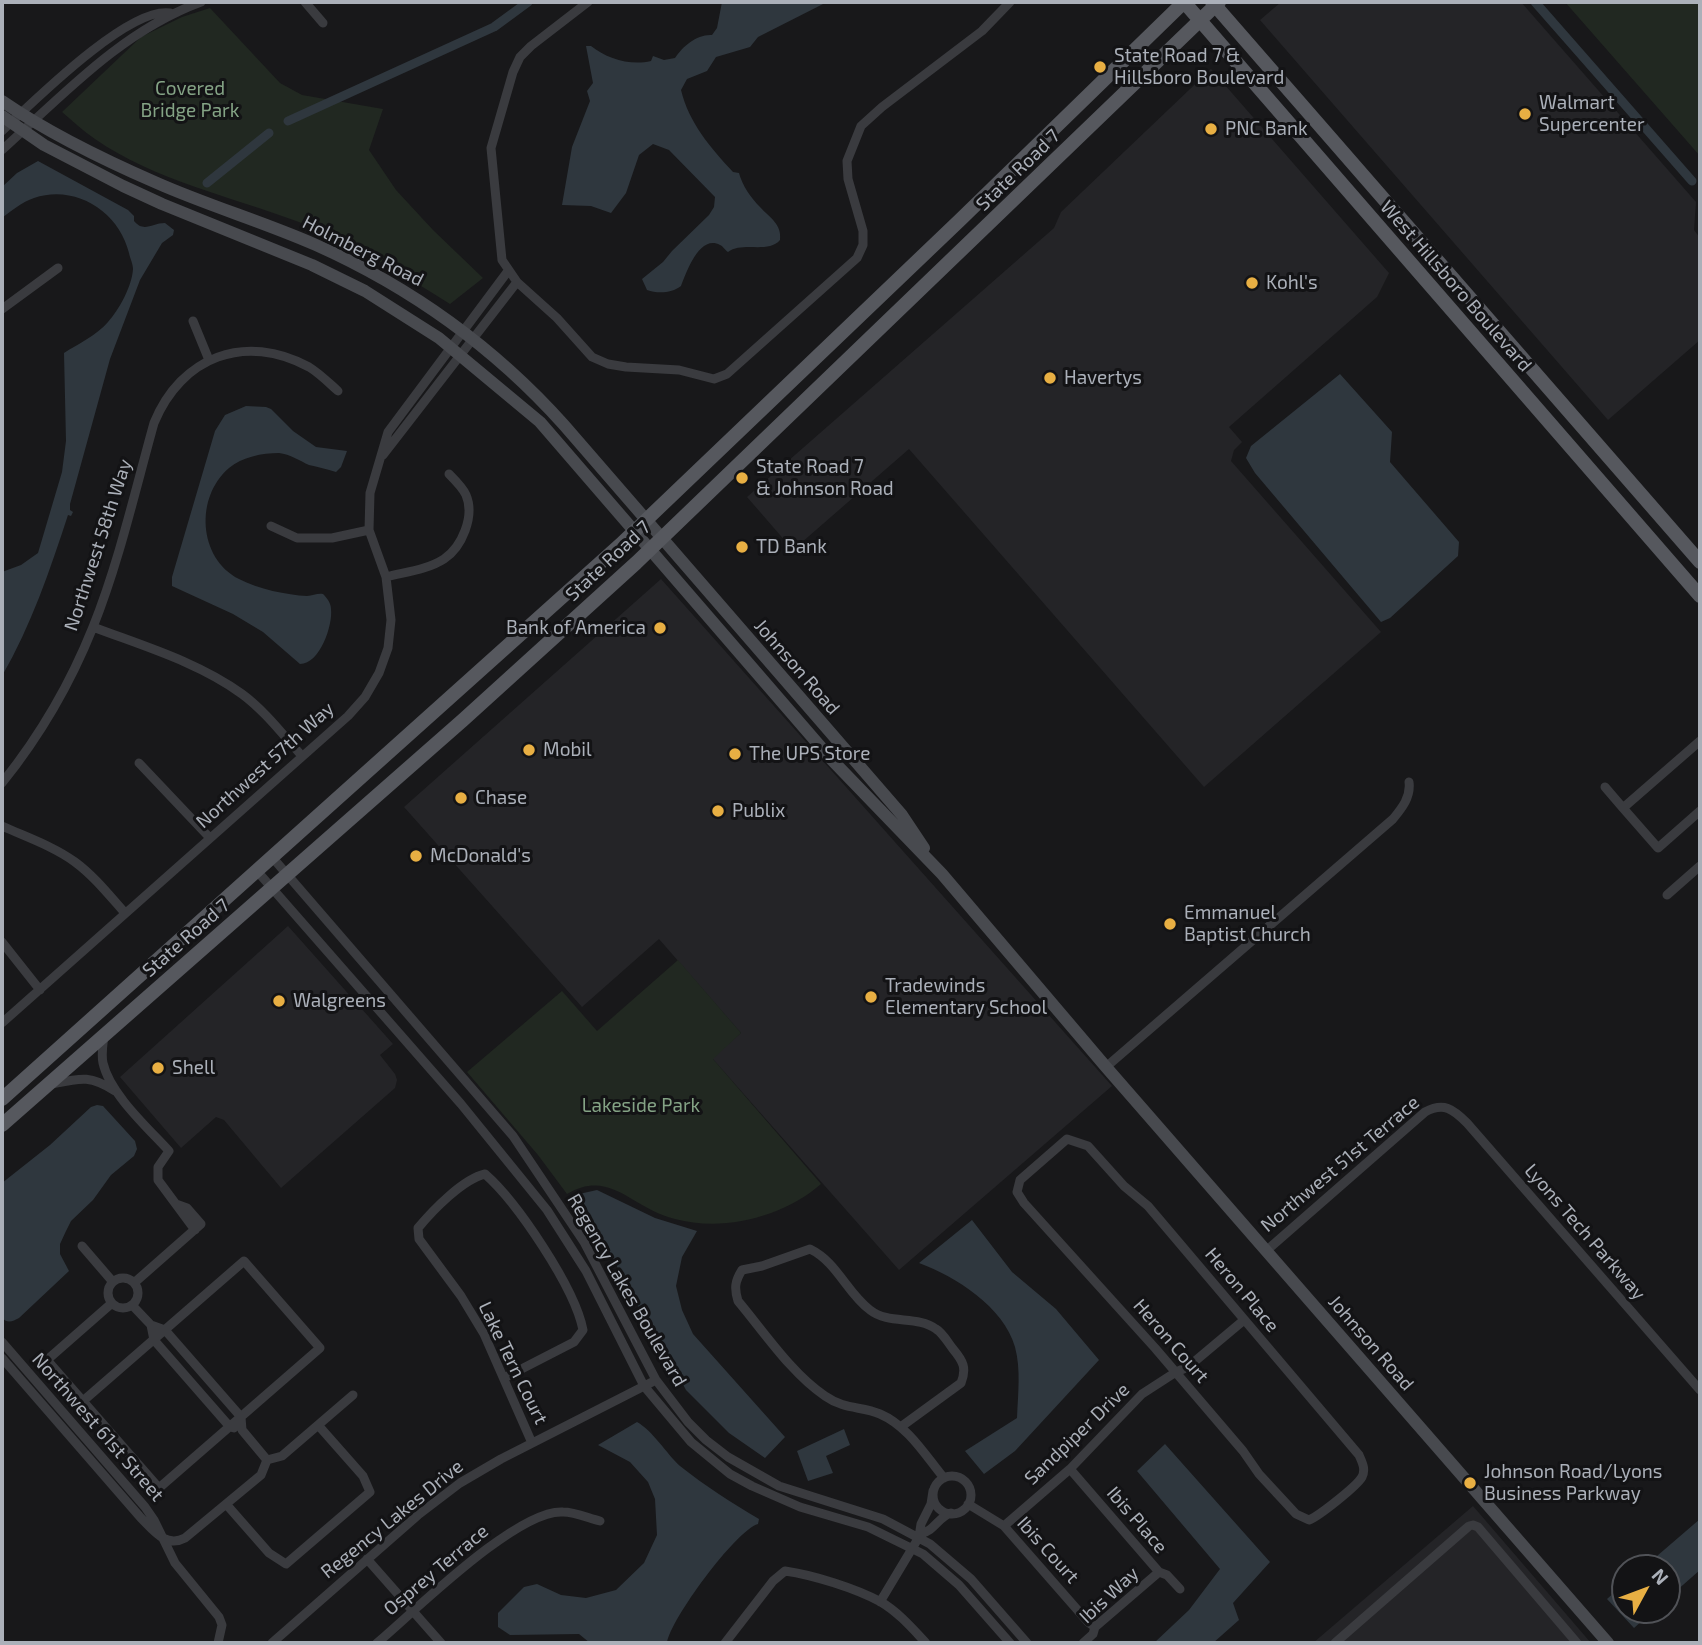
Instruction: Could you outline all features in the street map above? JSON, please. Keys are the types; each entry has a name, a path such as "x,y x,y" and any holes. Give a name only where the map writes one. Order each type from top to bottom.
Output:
{"main road":[{"name":"West Hillsboro Boulevard","path":"1184,2 1700,596"},
{"name":"State Road 7","path":"2,1099 646,521 1184,2"},
{"name":"West Hillsboro Boulevard","path":"1216,3 1700,562"},
{"name":"State Road 7","path":"2,1125 287,875 650,550 1216,3"},
{"path":"948,264 951,240 960,220"},
{"path":"1403,255 1429,267 1444,268"},
{"path":"908,303 917,276 913,265"},
{"path":"1421,275 1435,275 1466,294"},
{"path":"1621,505 1663,542 1673,548 1689,549"},
{"path":"1677,569 1684,565 1700,572"}],"street":[{"path":"5,123 21,114 106,40 134,21 161,11 170,13 201,2"},
{"path":"304,2 323,23"},
{"path":"588,2 531,46 520,57 513,72 491,148 501,253 508,271 517,282 557,317 592,357 626,368 679,369 714,379 727,374 857,258 863,244 863,231 848,179 847,161 861,126 982,31 1010,2"},
{"path":"2,150 114,50 130,38 165,20 170,13"},
{"name":"Holmberg Road","path":"2,101 33,121 158,184 284,232 344,258 393,284 474,340 542,401 646,521"},
{"name":"Holmberg Road","path":"5,123 162,204 340,278 399,311 450,347 548,430 635,531"},
{"path":"2,309 58,268"},
{"name":"Northwest 57th Way","path":"2,1023 348,716 365,697 379,673 388,648 391,620 386,577 369,530 370,493 388,432 508,271"},
{"name":"Northwest 57th Way","path":"380,459 517,282"},
{"path":"193,321 209,360 247,351 268,353 310,368 338,391"},
{"name":"Northwest 58th Way","path":"2,783 39,731 71,675 93,627 154,423 163,402 173,388 209,360"},
{"path":"386,577 425,567 445,558 459,543 468,523 469,506 466,494 449,474"},
{"name":"Johnson Road","path":"646,521 902,815 942,874"},
{"path":"271,527 297,538 332,538 369,530"},
{"name":"Johnson Road","path":"635,531 848,777 942,874 1106,1067 1608,1643"},
{"path":"93,627 185,663 242,694 266,715 302,756"},
{"path":"1623,808 1700,741"},
{"path":"139,763 210,838"},
{"path":"848,777 858,779 891,812 902,815"},
{"path":"1106,1067 1393,819 1405,802 1410,790 1409,782"},
{"path":"1605,787 1658,848 1700,811"},
{"path":"2,826 75,862 125,913"},
{"name":"Regency Lakes Boulevard","path":"272,857 513,1136 584,1242 656,1380 667,1397 706,1440 751,1471 779,1486 883,1519 920,1536 971,1579 1027,1643"},
{"path":"1667,895 1700,866"},
{"name":"Regency Lakes Boulevard","path":"257,871 461,1104 547,1210 586,1271 644,1386 683,1434 730,1474 774,1497 868,1527 912,1548 941,1567 1010,1643"},
{"path":"2,942 40,990"},
{"path":"104,1035 103,1061 117,1091 169,1152 158,1167 158,1180 176,1204 187,1208 198,1227 134,1283"},
{"path":"48,1084 83,1078 94,1079 117,1091"},
{"name":"Northwest 51st Terrace","path":"1266,1251 1425,1112 1438,1106"},
{"name":"Lyons Tech Parkway","path":"1438,1106 1455,1111 1467,1122 1700,1390"},
{"name":"Heron Place","path":"1045,1157 1068,1139 1088,1146 1124,1186 1148,1206 1359,1455 1364,1466 1362,1477 1335,1501"},
{"name":"Heron Court","path":"1045,1157 1020,1180 1017,1192 1024,1203 1098,1283 1296,1514 1309,1520 1319,1516 1335,1501"},
{"name":"Lake Tern Court","path":"504,1378 574,1342 583,1330 580,1316 562,1278 496,1183 485,1174 473,1177 418,1228 419,1239 461,1296 484,1334 532,1443"},
{"path":"82,1246 113,1282"},
{"path":"902,1426 961,1382 964,1374 964,1362 937,1329 923,1322 880,1317 868,1309 822,1255 810,1249 742,1270 736,1278 734,1290 738,1301 808,1384 846,1408 878,1413 902,1426 944,1478"},
{"path":"83,1401 244,1261 320,1348 159,1488 47,1360 112,1303"},
{"path":"113,1282 126,1278 134,1283 138,1292 132,1305"},
{"path":"113,1282 108,1294 112,1303 120,1307 132,1305"},
{"path":"132,1305 151,1325 165,1330 241,1417 242,1430 267,1460"},
{"name":"Sandpiper Drive","path":"1004,1526 1070,1469 1143,1394 1175,1372 1188,1367 1244,1320"},
{"path":"151,1325 154,1340 230,1427 242,1430"},
{"name":"Northwest 61st Street","path":"2,1342 145,1507 176,1563 219,1617 222,1625 218,1643"},
{"name":"Northwest 61st Street","path":"2,1358 161,1538"},
{"name":"Regency Lakes Drive","path":"272,1643 367,1559 460,1483 656,1380"},
{"path":"267,1460 282,1456 353,1395"},
{"path":"226,1504 269,1553 286,1564 370,1492 363,1476 318,1425"},
{"path":"161,1538 177,1542 185,1538 263,1472 267,1460"},
{"name":"Ibis Place","path":"1070,1469 1159,1572 1167,1575 1180,1590"},
{"path":"880,1602 920,1536 932,1530 941,1519 961,1511 968,1504 970,1493 965,1482 955,1476 939,1481 933,1491 920,1536"},
{"path":"933,1491 939,1508 951,1513"},
{"name":"Ibis Court","path":"968,1504 1004,1526 1088,1622 1096,1627"},
{"name":"Osprey Terrace","path":"377,1643 486,1549 509,1533 546,1515 563,1512 600,1521"},
{"path":"1335,1643 1469,1526 1474,1525 1577,1643"},
{"path":"367,1559 441,1643"},
{"path":"726,1643 773,1580 785,1571 850,1589 880,1602 899,1615 926,1643"},
{"name":"Ibis Way","path":"1083,1643 1096,1627 1159,1572"}],"shaded area":[{"path":"722,2 827,2 758,37 750,47 716,57 707,71 687,79 681,90 689,113 701,134 733,172 739,173 750,195 777,225 780,240 769,246 741,247 728,252 720,245 706,245 694,257 681,286 669,291 647,290 642,279 663,262 709,215 714,207 715,197 669,150 653,144 639,155 626,193 611,213 591,206 562,205 572,147 590,101 587,91 593,83 586,46 627,62 651,61 653,56 664,60 675,58 691,42 701,36 712,35 717,28"},
{"path":"1281,2 1521,2 1696,202 1694,230 1700,238 1700,340 1608,420 1260,20"},
{"path":"1211,69 1389,273 1377,297 1229,427 1242,442 1234,450 1231,461 1381,632 1204,787 909,449 793,550 747,497 1054,228 1061,212"},
{"path":"38,161 128,210 138,225 165,223 174,230 173,235 162,243 140,280 110,359 70,504 70,510 73,512 71,516 68,515 31,618 2,676 2,572 21,565 38,553 62,472 66,441 64,353 104,327 128,290 133,269 124,238 116,225 94,205 80,198 50,195 34,198 2,218 2,187 17,173"},
{"path":"1340,374 1392,432 1390,462 1459,542 1458,556 1390,618 1381,622 1255,473 1246,458 1251,446"},
{"path":"246,406 271,409 293,431 316,447 347,451 341,467 336,472 279,453 246,458 234,464 218,480 206,510 209,542 215,557 225,569 239,579 264,589 307,596 323,594 328,601 331,616 324,642 314,658 300,664 263,632 233,614 172,586 172,577 215,431 225,415"},
{"path":"661,579 1112,1086 899,1270 712,1058 741,1033 659,939 582,1007 404,807"},
{"path":"288,926 393,1044 380,1055 397,1080 395,1088 281,1188 224,1120 216,1117 181,1148 120,1077"},
{"path":"103,1106 135,1141 137,1149 134,1156 111,1175 93,1200 71,1221 60,1244 60,1254 69,1271 19,1318 6,1321 2,1318 2,1183 50,1145 91,1107"},
{"path":"597,1190 655,1218 697,1231 682,1257 676,1286 682,1310 693,1334 785,1437 765,1458 729,1433 673,1373 579,1194"},
{"path":"972,1220 1012,1272 1056,1309 1099,1360 1015,1451 984,1474 965,1451 1017,1418 1019,1373 1015,1347 1009,1332 989,1306 948,1276 919,1263"},
{"path":"637,1422 680,1466 759,1519 758,1524 735,1542 705,1577 679,1616 667,1643 590,1643 579,1634 510,1635 498,1627 498,1613 524,1587 537,1584 561,1595 586,1598 616,1590 644,1563 657,1535 655,1499 648,1482 630,1462 598,1445"},
{"path":"844,1429 850,1445 826,1456 833,1473 808,1481 797,1451"},
{"path":"1165,1444 1270,1562 1233,1603 1239,1620 1213,1643 1154,1643 1189,1610 1220,1569 1137,1471"},
{"path":"1473,1506 1591,1643 1313,1643"},
{"path":"1700,1519 1700,1570 1681,1587 1681,1554 1659,1554"}],"green space":[{"path":"1565,2 1700,2 1700,156"},
{"name":"Covered Bridge Park","path":"210,8 280,83 302,95 383,109 369,150 396,190 483,278 450,304 376,260 299,222 142,166 95,139 62,112 141,37 182,17"},
{"name":"Lakeside Park","path":"678,960 741,1033 713,1059 821,1184 806,1196 771,1213 733,1222 694,1223 660,1214 609,1188 583,1187 567,1194 538,1155 467,1072 562,991 597,1031"}],"waterway":[{"path":"288,121 494,27 528,2"},
{"path":"1535,2 1692,181"},
{"path":"207,183 269,133"}],"place":[{"name":"State Road 7 & Hillsboro Boulevard","path":"1100,67"},
{"name":"Walmart Supercenter","path":"1525,114"},
{"name":"PNC Bank","path":"1211,129"},
{"name":"Kohl's","path":"1252,283"},
{"name":"Havertys","path":"1050,378"},
{"name":"State Road 7 & Johnson Road","path":"742,478"},
{"name":"TD Bank","path":"742,547"},
{"name":"Bank of America","path":"660,628"},
{"name":"Mobil","path":"529,750"},
{"name":"The UPS Store","path":"735,754"},
{"name":"Chase","path":"461,798"},
{"name":"Publix","path":"718,811"},
{"name":"McDonald's","path":"416,856"},
{"name":"Emmanuel Baptist Church","path":"1170,924"},
{"name":"Tradewinds Elementary School","path":"871,997"},
{"name":"Walgreens","path":"279,1001"},
{"name":"Shell","path":"158,1068"},
{"name":"Johnson Road/Lyons Business Parkway","path":"1470,1483"}]}
